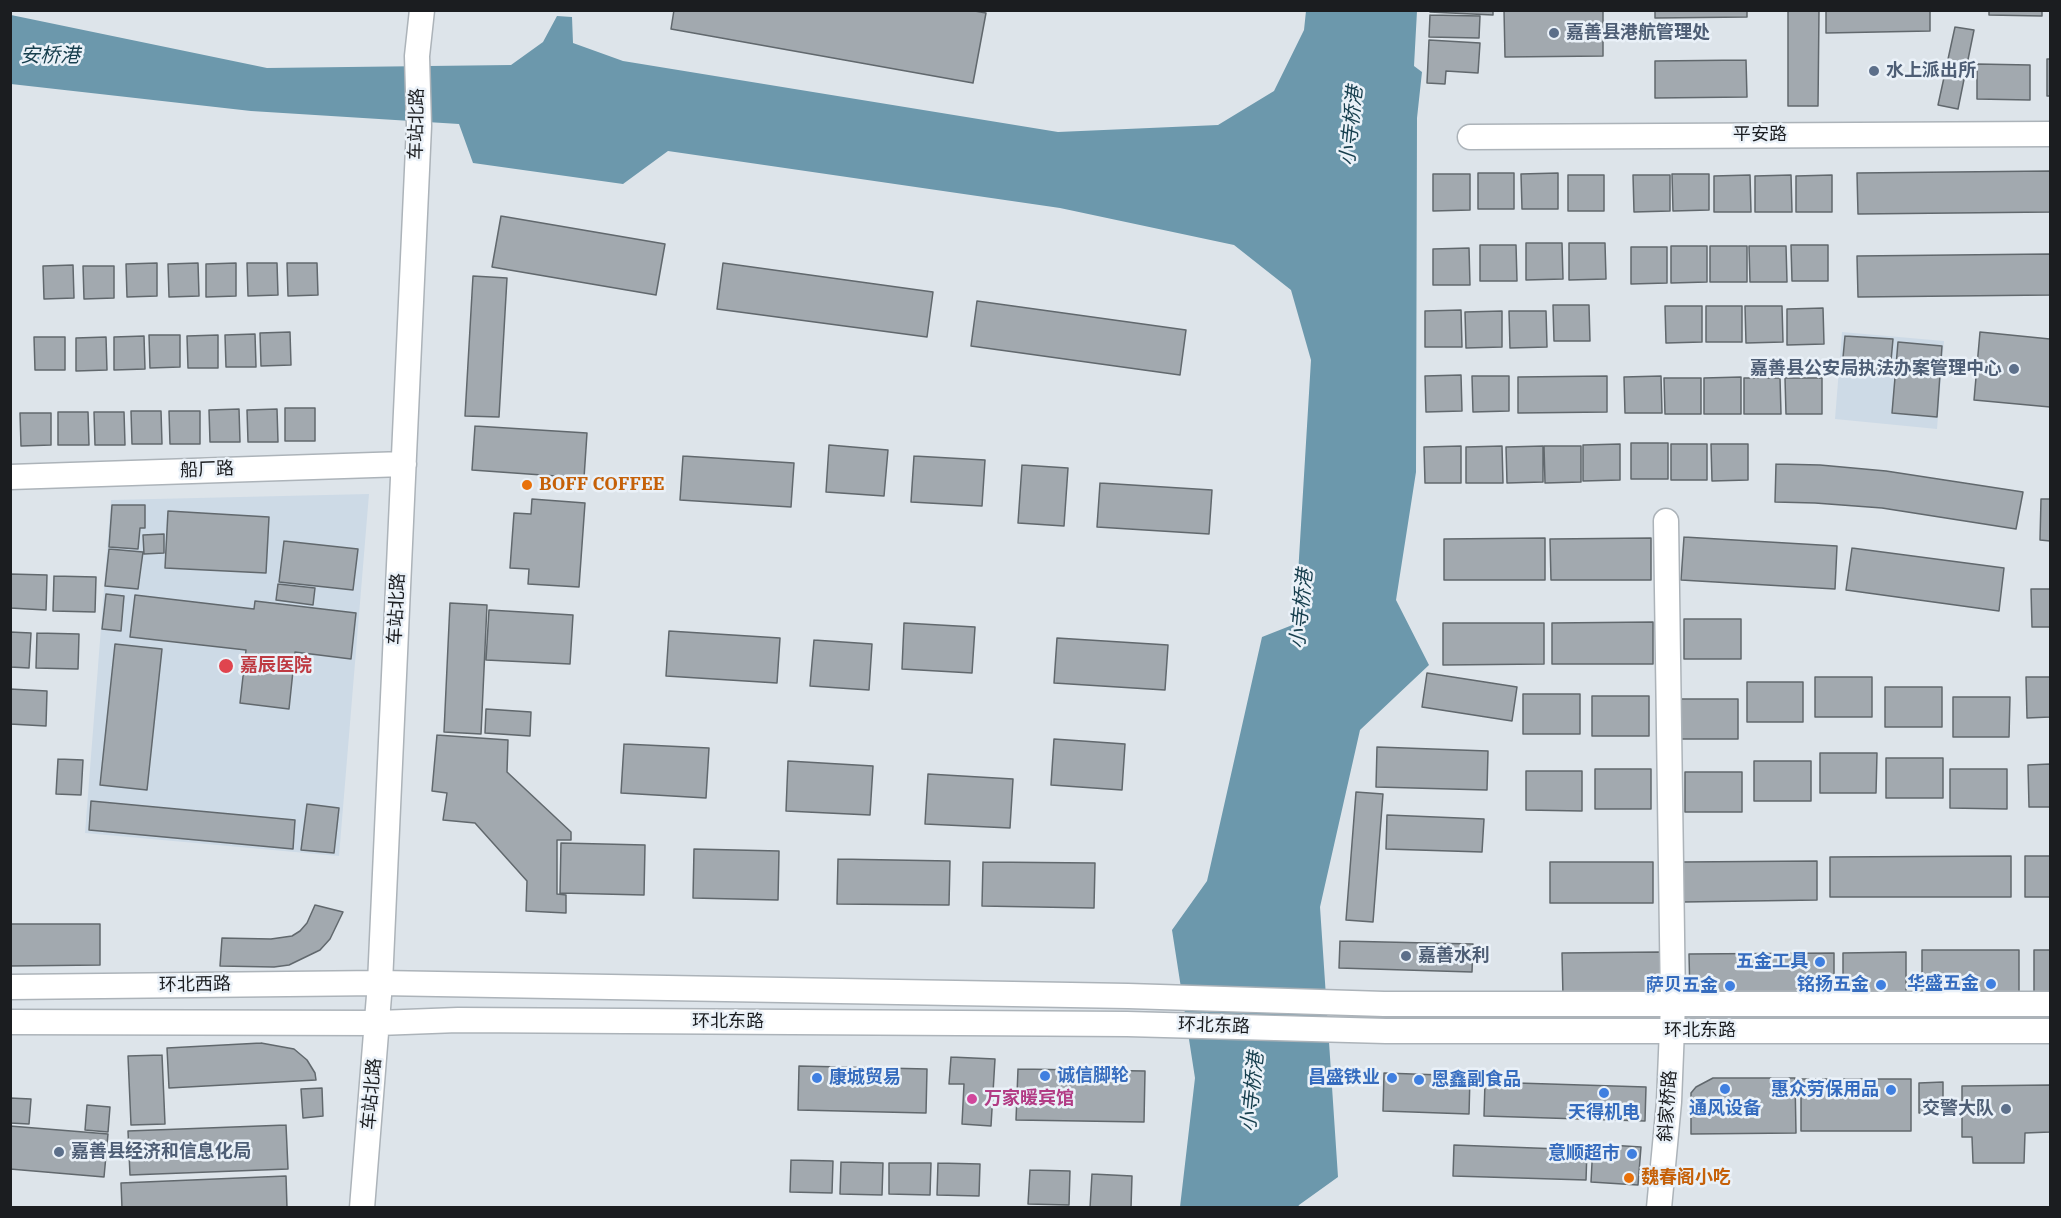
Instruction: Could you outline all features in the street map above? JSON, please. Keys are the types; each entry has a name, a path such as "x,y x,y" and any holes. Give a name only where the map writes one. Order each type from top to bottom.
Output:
{"street":[{"name":"车站北路","path":"362,1208 378,1023 419,126 417,56 422,10"},
{"name":"平安路","path":"1470,137 2050,134"},
{"name":"船厂路","path":"10,477 404,464"},
{"name":"斜家桥路","path":"1659,1208 1670,1102 1673,1004 1666,521"},
{"name":"环北西路","path":"10,987 380,983"},
{"name":"环北东路","path":"380,983 1128,996 1384,1004 2050,1004"},
{"name":"环北东路","path":"378,1023 481,1020 1127,1024 1386,1031 2050,1031"},
{"name":"环北西路","path":"10,1022 378,1023"}],"shaded area":[{"path":"1842,332 1944,341 1937,429 1835,419"},
{"name":"嘉辰医院","path":"369,494 339,856 85,833 111,500"}],"water":[{"path":"1306,11 1417,11 1414,66 1422,72 1417,118 1416,472 1396,600 1429,665 1360,730 1320,907 1338,1177 1298,1207 1180,1207 1195,1078 1172,930 1207,881 1262,637 1295,624 1311,360 1291,290 1234,245 1060,208 668,151 623,184 473,163 459,124 251,111 11,84 11,15 267,68 511,65 543,42 557,16 572,17 573,43 623,61 1058,132 1218,125 1274,91 1304,30"}],"building":[{"path":"674,10 969,10 986,13 973,83 671,29"},
{"path":"1430,10 1493,10 1493,15 1430,12"},
{"name":"嘉善县港航管理处","path":"1504,10 1603,10 1603,56 1505,57"},
{"path":"1655,10 1747,10 1747,17 1655,18"},
{"path":"1788,10 1819,10 1818,106 1788,106"},
{"path":"1826,10 1930,10 1930,31 1826,33"},
{"path":"1989,10 2042,10 2042,16 1989,15"},
{"path":"1430,15 1480,16 1479,38 1429,37"},
{"path":"1955,27 1974,30 1958,109 1938,105"},
{"path":"1429,40 1480,43 1478,73 1446,71 1445,84 1427,83"},
{"path":"2047,59 2050,59 2050,96 2047,96"},
{"path":"1746,60 1747,97 1655,98 1655,61"},
{"path":"1977,64 2030,65 2030,100 1977,99"},
{"path":"2050,171 2050,212 1858,214 1857,173"},
{"path":"1478,173 1514,173 1514,209 1478,209"},
{"path":"1558,173 1558,209 1522,209 1521,174"},
{"path":"1433,174 1470,174 1470,210 1433,211"},
{"path":"1672,174 1709,174 1709,210 1673,211"},
{"path":"1568,175 1604,175 1604,211 1568,211"},
{"path":"1633,175 1670,175 1670,211 1634,212"},
{"path":"1750,175 1751,212 1714,212 1714,176"},
{"path":"1791,175 1792,212 1755,212 1755,176"},
{"path":"1832,175 1832,212 1796,212 1796,176"},
{"path":"501,216 665,244 656,295 492,267"},
{"path":"1526,243 1562,243 1563,279 1526,280"},
{"path":"1569,243 1605,243 1606,279 1569,280"},
{"path":"1480,245 1516,245 1517,281 1480,281"},
{"path":"1791,245 1828,245 1828,281 1792,281"},
{"path":"1671,246 1707,246 1707,282 1671,283"},
{"path":"1710,246 1747,246 1747,282 1710,282"},
{"path":"1749,246 1786,246 1787,282 1750,282"},
{"path":"1631,247 1667,247 1667,283 1631,284"},
{"path":"1469,248 1470,285 1433,285 1433,249"},
{"path":"2050,254 2050,295 1858,297 1857,256"},
{"path":"157,263 157,296 127,297 126,264"},
{"path":"198,263 199,296 169,297 168,264"},
{"path":"236,263 236,296 206,297 206,264"},
{"path":"247,263 277,263 278,295 248,296"},
{"path":"287,263 317,263 318,295 288,296"},
{"path":"723,263 933,292 927,337 717,309"},
{"path":"73,265 74,298 44,299 43,266"},
{"path":"83,266 114,266 114,298 84,299"},
{"path":"473,276 507,278 499,417 465,416"},
{"path":"977,301 1186,330 1180,375 971,346"},
{"path":"1553,305 1589,305 1590,341 1554,341"},
{"path":"1665,306 1702,306 1702,342 1666,343"},
{"path":"1706,306 1742,306 1742,342 1706,342"},
{"path":"1745,306 1782,306 1783,342 1746,343"},
{"path":"1823,308 1824,344 1787,345 1787,309"},
{"path":"1461,310 1462,347 1425,347 1425,311"},
{"path":"1502,311 1502,347 1466,348 1465,312"},
{"path":"1509,311 1546,311 1547,347 1510,348"},
{"path":"290,332 291,365 261,366 260,333"},
{"name":"嘉善县公安局执法办案管理中心","path":"1980,332 2050,339 2050,407 1974,400"},
{"path":"255,334 256,367 226,367 225,335"},
{"path":"149,335 180,335 180,367 150,368"},
{"path":"218,335 218,368 188,368 187,336"},
{"path":"144,336 145,369 114,370 114,337"},
{"path":"1845,336 1893,339 1890,372 1842,368"},
{"path":"34,337 65,337 65,370 35,370"},
{"path":"106,337 107,370 76,371 76,338"},
{"path":"1898,342 1942,346 1937,417 1892,413"},
{"path":"1461,375 1462,411 1426,412 1425,376"},
{"path":"1472,376 1509,376 1509,411 1473,412"},
{"path":"1607,376 1607,412 1518,413 1518,377"},
{"path":"1661,376 1662,413 1625,413 1624,377"},
{"path":"1741,377 1741,414 1704,414 1704,378"},
{"path":"1664,378 1701,378 1701,414 1665,414"},
{"path":"1744,378 1780,378 1781,414 1744,414"},
{"path":"1785,378 1822,378 1822,414 1786,414"},
{"path":"285,408 315,408 315,441 285,441"},
{"path":"239,409 240,442 210,442 209,410"},
{"path":"277,409 278,442 248,442 247,410"},
{"path":"131,411 161,411 162,444 132,444"},
{"path":"169,411 200,411 200,444 170,444"},
{"path":"58,412 88,412 89,445 58,445"},
{"path":"94,412 124,412 125,445 95,445"},
{"path":"20,413 51,413 51,445 21,446"},
{"path":"475,426 587,433 584,478 472,470"},
{"path":"1631,443 1668,443 1668,479 1631,479"},
{"path":"1620,444 1620,480 1583,481 1583,445"},
{"path":"1671,444 1707,444 1707,480 1671,480"},
{"path":"1711,444 1748,444 1748,480 1712,481"},
{"path":"829,445 888,450 884,496 826,492"},
{"path":"1461,446 1461,483 1425,483 1424,447"},
{"path":"1502,446 1503,483 1466,483 1466,447"},
{"path":"1543,446 1543,482 1507,483 1506,447"},
{"path":"1544,446 1581,446 1581,482 1545,483"},
{"path":"683,456 794,463 791,507 680,500"},
{"path":"914,456 985,460 982,506 911,502"},
{"path":"1776,464 1886,471 2023,492 2016,529 1882,508 1775,502"},
{"path":"1022,465 1068,468 1064,526 1018,523"},
{"path":"1100,483 1212,490 1209,534 1097,527"},
{"path":"532,499 585,503 579,587 528,584 529,569 510,568 514,513 531,514"},
{"path":"2041,499 2050,499 2050,541 2040,540"},
{"path":"112,505 145,505 145,528 140,528 138,549 109,547"},
{"path":"168,511 269,517 266,573 165,568"},
{"path":"164,534 164,553 144,554 143,535"},
{"path":"1684,537 1837,546 1835,589 1681,580"},
{"path":"1545,538 1545,580 1444,580 1444,539"},
{"path":"1651,538 1651,580 1551,580 1550,539"},
{"path":"284,541 358,549 353,590 279,582"},
{"path":"1852,548 2004,568 1999,611 1846,590"},
{"path":"109,549 143,552 138,589 105,586"},
{"path":"10,574 47,575 46,610 10,608"},
{"path":"54,576 96,577 95,612 53,611"},
{"path":"278,584 315,588 313,605 276,600"},
{"path":"2031,589 2050,589 2050,627 2032,627"},
{"path":"106,594 124,596 121,631 102,629"},
{"path":"135,595 254,609 255,601 356,613 351,659 295,652 289,709 240,703 246,650 130,637"},
{"path":"450,603 487,605 481,734 444,732"},
{"path":"489,610 573,615 570,664 486,660"},
{"path":"1684,619 1741,619 1741,659 1684,659"},
{"path":"1653,622 1653,664 1552,664 1552,623"},
{"path":"904,623 975,627 972,673 902,669"},
{"path":"1443,623 1544,623 1544,664 1443,665"},
{"path":"669,631 780,638 777,683 666,676"},
{"path":"10,632 31,633 29,668 10,667"},
{"path":"37,633 79,634 78,669 36,668"},
{"path":"1057,638 1168,645 1165,690 1054,683"},
{"path":"814,640 872,644 869,690 810,686"},
{"path":"115,644 162,649 147,790 100,785"},
{"path":"1427,673 1517,687 1512,721 1422,707"},
{"path":"1815,677 1872,677 1872,717 1815,717"},
{"path":"2026,677 2050,677 2050,717 2027,718"},
{"path":"1747,682 1803,682 1803,722 1747,722"},
{"path":"1885,687 1942,687 1942,727 1885,727"},
{"path":"10,689 47,691 46,726 10,724"},
{"path":"1523,694 1580,694 1580,734 1523,734"},
{"path":"1592,696 1649,696 1649,736 1592,736"},
{"path":"1953,697 2010,697 2009,737 1953,737"},
{"path":"1681,699 1738,699 1738,739 1681,739"},
{"path":"486,709 531,712 530,736 485,733"},
{"path":"437,735 508,740 507,772 571,832 571,840 557,840 557,894 566,895 566,913 526,911 527,881 475,823 443,820 447,793 432,791"},
{"path":"1054,739 1125,744 1122,790 1051,785"},
{"path":"624,744 709,748 706,798 621,793"},
{"path":"1377,747 1488,751 1487,790 1376,787"},
{"path":"1820,753 1877,753 1876,793 1820,793"},
{"path":"1886,758 1943,758 1943,798 1886,798"},
{"path":"58,759 83,760 81,795 56,794"},
{"path":"788,761 873,766 870,815 786,811"},
{"path":"1754,761 1811,761 1811,801 1754,801"},
{"path":"2050,764 2050,807 2029,807 2028,765"},
{"path":"1595,769 1651,769 1651,809 1595,809"},
{"path":"1950,769 2007,769 2007,809 1950,808"},
{"path":"1526,771 1582,771 1582,811 1526,810"},
{"path":"1685,772 1742,772 1742,812 1685,812"},
{"path":"928,774 1013,779 1010,828 925,824"},
{"path":"1356,792 1383,794 1373,922 1346,920"},
{"path":"91,801 295,820 293,849 89,830"},
{"path":"307,804 339,808 334,853 301,850"},
{"path":"1387,815 1484,819 1482,852 1386,849"},
{"path":"561,843 645,845 644,895 560,893"},
{"path":"694,849 779,851 778,900 693,898"},
{"path":"2011,856 2011,897 1830,897 1830,857"},
{"path":"2025,856 2050,856 2050,897 2025,897"},
{"path":"838,859 950,861 949,905 837,904"},
{"path":"1817,861 1817,900 1683,902 1683,862"},
{"path":"983,862 1095,863 1094,908 982,906"},
{"path":"1550,862 1653,862 1653,903 1550,903"},
{"path":"315,905 343,912 330,939 320,950 289,965 220,966 222,938 271,939 292,936 307,923"},
{"path":"10,924 100,924 100,965 10,966"},
{"name":"嘉善水利","path":"1340,941 1473,944 1472,972 1339,968"},
{"path":"1922,950 2019,950 2019,994 1922,995"},
{"path":"2034,950 2050,950 2050,994 2034,994"},
{"path":"1660,952 1660,997 1563,997 1562,953"},
{"path":"1906,952 1906,994 1843,995 1843,953"},
{"path":"1834,953 1834,995 1690,996 1689,954"},
{"path":"261,1043 294,1049 307,1060 315,1073 316,1080 169,1088 167,1048"},
{"path":"162,1055 165,1124 131,1125 128,1056"},
{"path":"951,1057 995,1059 991,1126 962,1124 964,1084 949,1084"},
{"path":"799,1066 927,1069 926,1113 798,1110"},
{"path":"1018,1069 1145,1071 1144,1122 1016,1120"},
{"path":"1384,1073 1470,1076 1469,1114 1383,1111"},
{"path":"1713,1078 1795,1078 1796,1133 1691,1134 1691,1093 1696,1087"},
{"path":"1801,1079 1911,1079 1911,1131 1801,1131"},
{"path":"1485,1082 1646,1087 1645,1121 1484,1116"},
{"path":"1943,1082 1943,1113 1919,1113 1919,1083"},
{"name":"交警大队","path":"2050,1085 2050,1132 2025,1133 2024,1163 1973,1163 1972,1137 1962,1137 1962,1086"},
{"path":"322,1088 323,1116 303,1118 301,1089"},
{"path":"10,1098 31,1099 29,1124 10,1123"},
{"path":"87,1105 110,1107 108,1132 85,1130"},
{"path":"286,1125 288,1169 130,1175 128,1131"},
{"name":"嘉善县经济和信息化局","path":"10,1126 108,1134 104,1177 10,1169"},
{"path":"1593,1144 1641,1147 1638,1185 1591,1182"},
{"path":"1454,1145 1587,1150 1586,1180 1453,1176"},
{"path":"791,1160 833,1161 832,1193 790,1192"},
{"path":"841,1162 883,1163 882,1195 840,1194"},
{"path":"889,1163 931,1163 930,1195 889,1194"},
{"path":"938,1163 980,1164 979,1196 937,1195"},
{"path":"1030,1170 1070,1171 1069,1205 1028,1204"},
{"path":"1092,1174 1132,1176 1131,1208 1090,1208"},
{"path":"286,1176 287,1208 122,1208 121,1183"}],"place":[{"name":"嘉善县港航管理处","path":"1554,33"},
{"name":"水上派出所","path":"1874,71"},
{"name":"嘉善县公安局执法办案管理中心","path":"2014,369"},
{"name":"BOFF COFFEE","path":"527,485"},
{"name":"嘉辰医院","path":"226,666"},
{"name":"嘉善水利","path":"1406,956"},
{"name":"五金工具","path":"1820,962"},
{"name":"华盛五金","path":"1991,984"},
{"name":"铭扬五金","path":"1881,985"},
{"name":"萨贝五金","path":"1730,986"},
{"name":"诚信脚轮","path":"1045,1076"},
{"name":"康城贸易","path":"817,1078"},
{"name":"昌盛铁业","path":"1392,1078"},
{"name":"恩鑫副食品","path":"1419,1080"},
{"name":"通风设备","path":"1725,1089"},
{"name":"惠众劳保用品","path":"1891,1090"},
{"name":"天得机电","path":"1604,1093"},
{"name":"万家暖宾馆","path":"972,1099"},
{"name":"交警大队","path":"2006,1109"},
{"name":"嘉善县经济和信息化局","path":"59,1152"},
{"name":"意顺超市","path":"1632,1154"},
{"name":"魏春阁小吃","path":"1629,1178"}],"water label":[{"name":"安桥港","path":"50,56"},
{"name":"小寺桥港","path":"1352,126"},
{"name":"小寺桥港","path":"1302,609"},
{"name":"小寺桥港","path":"1253,1092"}]}
